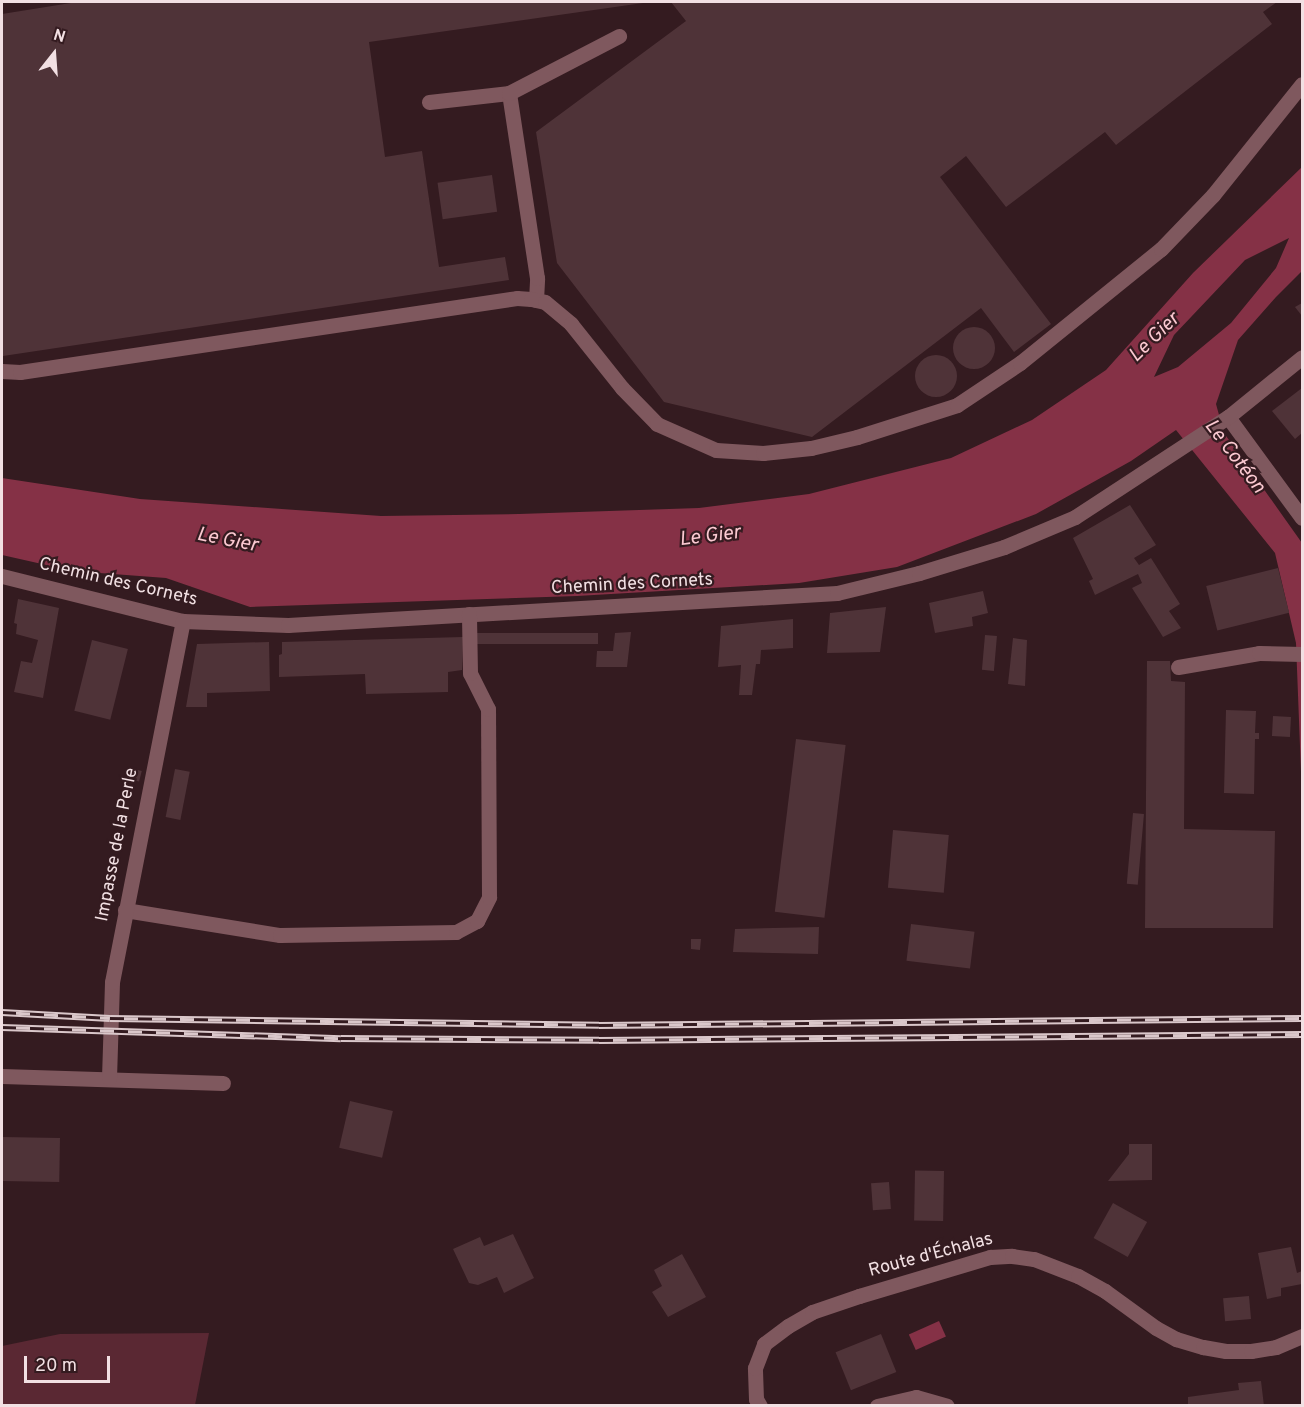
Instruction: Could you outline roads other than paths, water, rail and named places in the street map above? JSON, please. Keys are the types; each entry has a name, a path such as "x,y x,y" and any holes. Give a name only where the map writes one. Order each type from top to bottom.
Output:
{"street":[{"path":"429,102 509,93 619,36"},
{"path":"2,371 20,372 517,298 536,300 556,310 571,324 622,388 657,424 690,440 716,450 763,453 811,448 857,438 966,401 1020,363 1161,249 1213,195 1302,84"},
{"path":"509,93 537,278 536,300"},
{"name":"Chemin des Cornets","path":"2,576 183,621 288,625 837,593 920,573 1004,547 1075,517 1228,417 1302,357"},
{"path":"1228,417 1302,518"},
{"path":"125,910 280,936 456,932 477,921 489,897 488,710 470,673 470,614"},
{"name":"Impasse de la Perle","path":"109,1078 112,982 183,621"},
{"path":"1178,667 1259,653 1298,654"},
{"path":"2,1076 224,1083"},
{"name":"Route d'Échalas","path":"760,1406 756,1399 755,1368 764,1344 788,1326 812,1312 990,1257 1012,1256 1052,1264 1105,1291 1156,1328 1176,1339 1203,1347 1226,1351 1251,1351 1276,1347 1302,1336"},
{"path":"878,1406 916,1397 947,1406"}],"water":[{"path":"1302,167 1302,271 1238,340 1216,404 1224,433 1302,543 1302,798 1296,643 1275,553 1176,430 1131,461 1036,514 897,567 799,583 577,596 250,607 166,578 73,571 2,555 2,478 140,499 381,516 699,508 809,494 951,458 1032,420 1106,370 1193,273","holes":["1289,238 1276,268 1231,323 1178,367 1154,377 1174,335 1245,260"]},
{"path":"939,1321 946,1337 916,1350 909,1334"}],"railway":[{"path":"2,1012 110,1018 599,1025 1302,1018"},
{"path":"2,1027 341,1038 599,1040 1302,1034"}],"water label":[{"name":"Le Gier","path":"1155,338"},
{"name":"Le Cotéon","path":"1234,457"},
{"name":"Le Gier","path":"710,537"},
{"name":"Le Gier","path":"227,541"}]}
